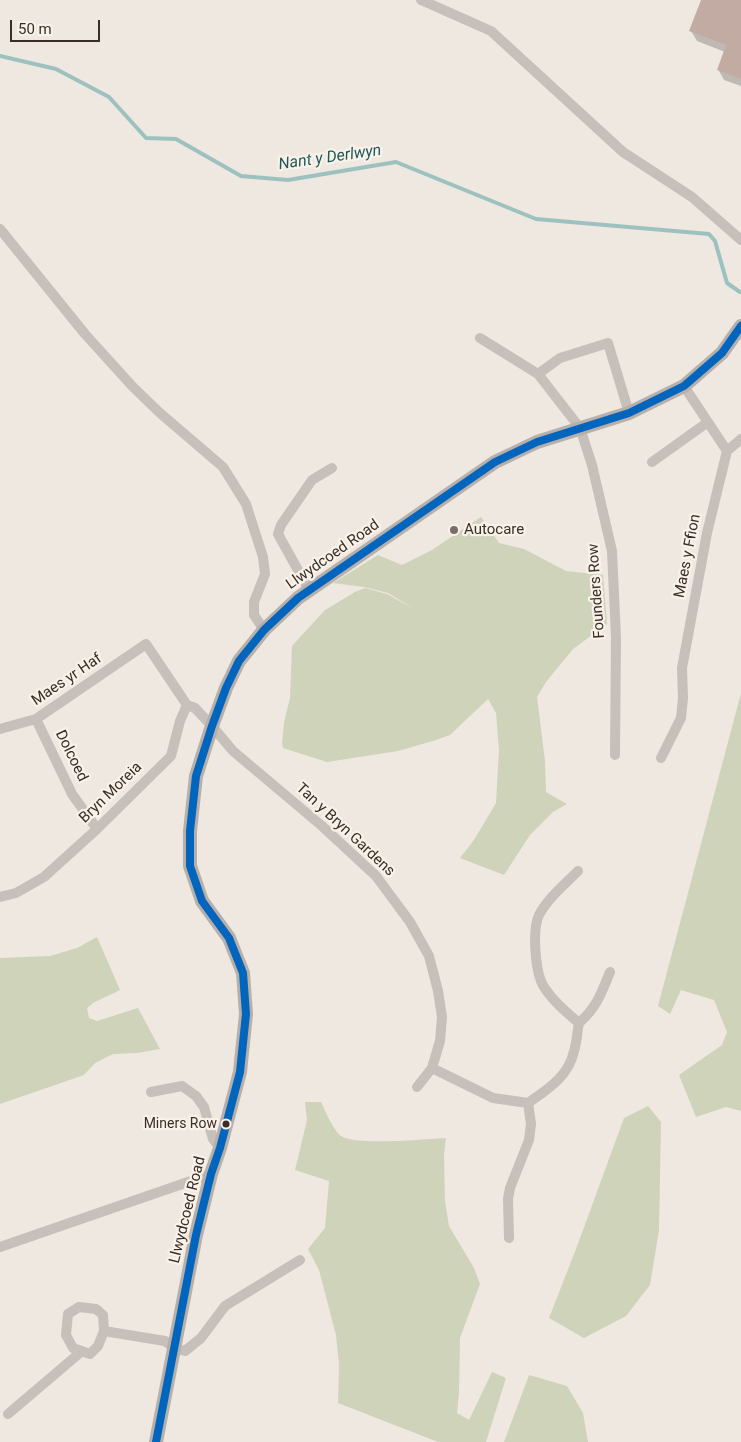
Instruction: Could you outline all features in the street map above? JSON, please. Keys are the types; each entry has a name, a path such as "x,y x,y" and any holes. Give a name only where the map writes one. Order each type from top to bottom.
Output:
{"main road":[{"name":"Llwydcoed Road","path":"156,1442 196,1235 240,1072 246,1014 243,974 229,938 202,901 190,866 190,831 196,776 212,726 238,661 264,630 298,598 496,462 536,442 629,413 684,386 722,353 741,326"}],"street":[{"path":"421,0 491,31 623,152 692,197 741,240"},
{"path":"0,229 85,334 133,387 223,467 246,504 264,557 265,574 254,602 254,615 264,630"},
{"path":"480,338 538,374 560,358 608,343 629,413"},
{"name":"Founders Row","path":"538,374 580,428 592,465 612,551 616,638 615,755"},
{"path":"684,386 727,450 741,439"},
{"path":"652,462 708,422"},
{"name":"Maes y Ffion","path":"661,758 681,718 683,698 682,668 707,533 727,450"},
{"path":"309,590 278,534 281,525 312,480 332,468"},
{"name":"Maes yr Haf","path":"0,729 36,719 146,644 187,705"},
{"path":"187,705 195,708 212,726"},
{"name":"Bryn Moreia","path":"0,897 16,893 44,877 97,829 171,756 180,721 187,705"},
{"name":"Dolcoed","path":"36,719 72,794 97,829"},
{"name":"Tan y Bryn Gardens","path":"212,726 233,751 322,826 376,876 410,922 429,956 438,991 442,1017 440,1042 432,1068 417,1087"},
{"path":"578,871 559,890 539,915 534,932 538,968 542,984 554,1000 579,1023"},
{"path":"432,1068 493,1098 528,1103 555,1084 570,1064 579,1023 598,1003 610,972"},
{"path":"151,1092 182,1086 196,1096 204,1107 213,1139 220,1148"},
{"path":"509,1238 508,1199 510,1188 529,1140 531,1124 528,1103"},
{"path":"0,1248 211,1174"},
{"path":"104,1331 165,1341 174,1348 185,1351 201,1338 225,1306 300,1260"},
{"path":"79,1307 96,1309 103,1315 104,1331 98,1346 90,1354 73,1348 66,1335 68,1314 79,1307"},
{"path":"8,1414 82,1351"}],"green space":[{"path":"481,517 499,543 524,549 566,571 603,575 607,624 573,649 546,682 537,697 545,761 546,792 567,804 553,812 530,835 504,875 460,858 474,840 496,803 499,750 496,713 488,699 450,735 398,751 327,762 283,748 284,722 290,698 292,646 325,610 365,588 387,594 416,610 388,593 364,587 333,583 378,555 402,565 432,550"},
{"path":"741,693 741,1111 726,1107 696,1117 679,1075 722,1045 727,1032 714,1000 681,990 670,1014 658,1006"},
{"path":"97,937 120,990 93,1003 87,1008 89,1018 97,1021 138,1008 160,1049 137,1053 113,1054 95,1063 84,1075 0,1104 0,958 50,956 77,948"},
{"path":"305,1102 321,1102 335,1130 341,1136 349,1139 375,1141 446,1138 444,1154 445,1201 449,1226 474,1268 480,1284 460,1338 457,1413 469,1420 492,1372 506,1378 486,1442 438,1442 338,1403 339,1364 336,1335 319,1270 308,1249 325,1228 329,1181 295,1170 307,1120"},
{"path":"648,1106 661,1122 659,1230 650,1285 626,1316 584,1338 549,1318 624,1118"},
{"path":"529,1375 567,1386 583,1413 588,1442 504,1442"}],"building":[{"path":"701,0 741,0 741,79 717,70 726,45 689,31"}],"waterway":[{"name":"Nant y Derlwyn","path":"0,56 56,69 109,97 146,138 176,139 241,176 288,180 396,162 536,219 709,234 715,241 727,283 740,292"}],"transit line":[{"path":"156,1442 196,1235 240,1072 246,1014 243,973 229,938 202,901 190,866 190,831 196,776 226,688 239,661 264,630 298,598 495,462 537,442 629,413 684,386 722,353 741,326"}],"place":[{"name":"Autocare","path":"454,530"},
{"name":"Miners Row","path":"226,1124"}]}
